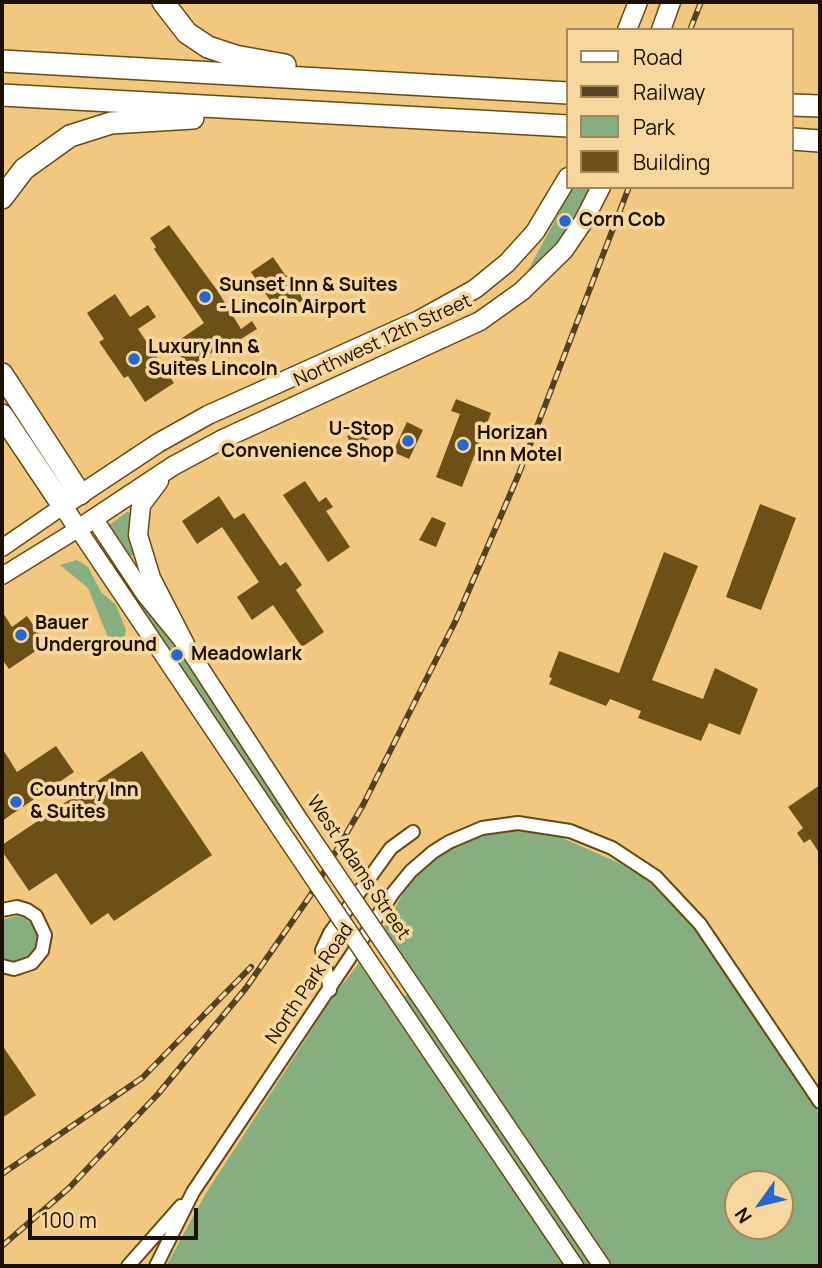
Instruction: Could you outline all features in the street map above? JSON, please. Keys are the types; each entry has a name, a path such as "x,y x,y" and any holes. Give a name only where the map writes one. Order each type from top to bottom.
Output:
{"highway":[{"path":"163,2 187,33 220,52 398,83"},
{"path":"2,61 559,92"},
{"path":"2,95 566,126"},
{"path":"794,105 820,106"},
{"path":"2,198 24,169 54,145 70,136 111,123 363,115"},
{"path":"794,139 820,141"},
{"path":"2,374 71,500"},
{"path":"2,415 71,500"}],"main road":[{"path":"628,28 638,2"},
{"path":"663,28 671,2"},
{"name":"Northwest 12th Street","path":"2,548 135,457 208,415 459,300 491,278 521,249 547,216 566,181"},
{"name":"Northwest 12th Street","path":"2,576 173,466 223,439 480,321 522,291 564,250 583,222 600,189"},
{"path":"173,466 149,491 141,505 138,535 151,578 185,644"},
{"path":"71,500 78,529 575,1266"},
{"name":"West Adams Street","path":"71,500 94,518 145,595 185,644 301,822 602,1266"}],"street":[{"name":"North Park Road","path":"128,1266 193,1192 393,893 433,852 457,838 490,826 518,823 553,826 612,848 645,869 674,893 700,924 820,1101"},
{"path":"330,990 322,950 330,933 390,848 413,832"},
{"path":"2,909 17,907 27,910 42,925 45,935 42,951 32,963 14,969 2,966"},
{"name":"North Park Road","path":"156,1266 193,1192"}],"green space":[{"path":"572,189 592,189 556,245 530,274 527,272"},
{"path":"127,512 130,513 134,555 130,557 108,526"},
{"path":"99,541 140,601 175,642 290,817 283,822 104,556"},
{"path":"77,560 88,567 101,592 116,605 126,630 123,645 109,640 88,588 60,565"},
{"path":"523,829 556,835 621,864 656,886 684,915 820,1115 820,1266 609,1266 383,929 405,890 423,868 453,848 485,834"},
{"path":"16,916 24,918 35,927 39,943 31,958 16,964 2,960 2,920"},
{"path":"359,963 567,1266 166,1266 206,1193 335,994"},
{"path":"409,993 593,1266 583,1266 402,998"}],"building":[{"name":"Sunset Inn & Suites - Lincoln Airport","path":"169,225 217,290 241,329 252,321 257,329 236,342 233,339 188,368 172,345 204,323 154,249 156,247 150,238"},
{"path":"273,257 286,276 290,274 303,300 280,315 251,272"},
{"name":"Luxury Inn & Suites Lincoln","path":"115,294 130,317 148,305 156,317 138,329 174,383 145,402 128,376 124,378 99,342 104,339 87,313"},
{"name":"Horizan Inn Motel","path":"456,399 491,413 462,487 436,477 460,414 451,411"},
{"name":"U-Stop Convenience Shop","path":"407,422 423,430 409,459 393,452"},
{"path":"370,425 375,436 352,447 347,436"},
{"path":"305,481 319,502 326,497 333,507 326,511 350,547 328,562 283,495"},
{"path":"219,496 234,519 244,513 280,566 286,562 302,585 296,590 324,632 302,647 273,605 252,620 237,597 259,582 222,527 197,544 182,521"},
{"path":"760,504 796,518 761,610 726,597"},
{"path":"432,517 446,523 436,547 419,540"},
{"path":"664,552 698,566 652,680 703,699 715,668 758,689 740,735 709,723 701,741 638,718 641,711 610,699 606,706 549,684 559,651 619,673"},
{"name":"Bauer Underground","path":"2,611 12,627 27,616 46,644 9,669 2,659"},
{"name":"Country Inn & Suites","path":"56,746 74,772 2,821 4,751 17,772"},
{"path":"142,751 212,855 114,921 108,913 91,925 56,873 29,891 2,851 2,845"},
{"path":"820,785 820,854 810,839 804,843 797,833 803,828 788,807"},
{"path":"2,1045 36,1095 2,1118"}],"railway":[{"path":"691,28 701,2"},
{"path":"2,1246 69,1188 158,1094 246,988 310,896 363,805 456,620 518,476 628,189"},
{"path":"2,1174 142,1078 251,967"}],"place":[{"name":"Corn Cob","path":"565,221"},
{"name":"Sunset Inn & Suites - Lincoln Airport","path":"205,297"},
{"name":"Luxury Inn & Suites Lincoln","path":"134,359"},
{"name":"U-Stop Convenience Shop","path":"408,441"},
{"name":"Horizan Inn Motel","path":"463,445"},
{"name":"Bauer Underground","path":"21,635"},
{"name":"Meadowlark","path":"177,655"},
{"name":"Country Inn & Suites","path":"16,802"}]}
